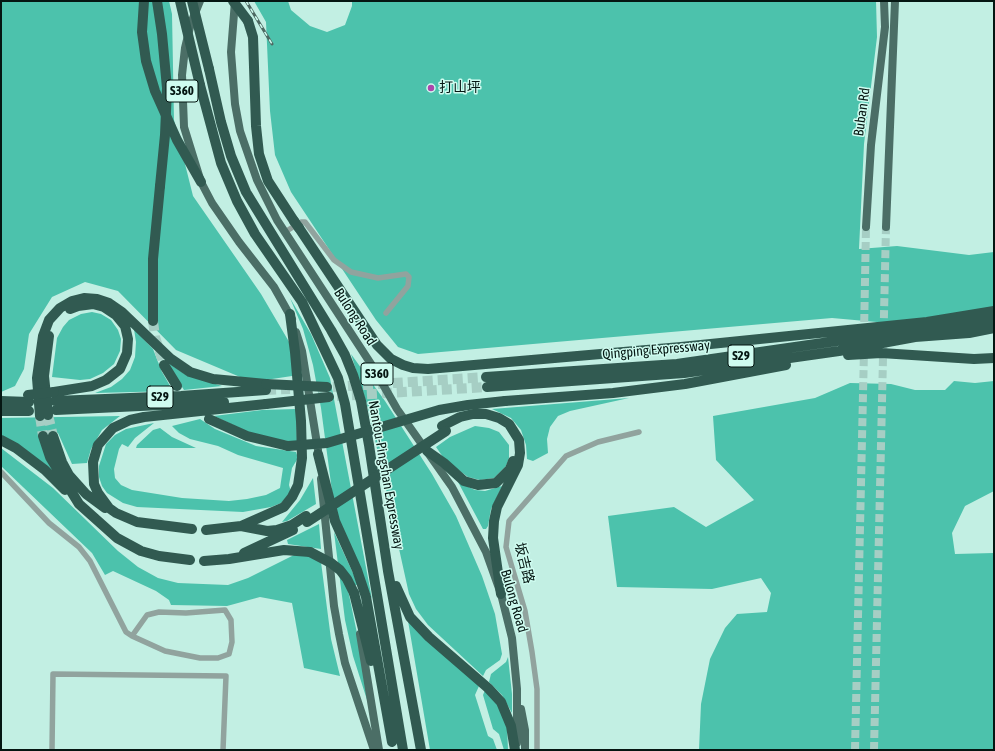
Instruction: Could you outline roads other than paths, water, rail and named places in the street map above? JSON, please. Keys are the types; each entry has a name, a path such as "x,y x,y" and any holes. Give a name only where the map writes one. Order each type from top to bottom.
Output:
{"highway":[{"path":"144,1 142,32 146,61 155,91 177,140 201,182"},
{"path":"153,321 152,259 165,135 166,88 162,34 157,1"},
{"name":"Nantou-Pingshan Expressway","path":"180,1 200,85 221,163 237,201 255,234 302,302 332,362 338,378 345,404 403,750"},
{"name":"Nantou-Pingshan Expressway","path":"192,1 221,122 246,192 331,330 353,376 361,401 384,542 421,750"},
{"path":"234,1 248,21 253,37 256,126 259,154 268,181 377,345 391,359 403,365 413,368 428,369 681,347 927,322 994,311"},
{"path":"51,407 37,378 43,336 49,320 60,308 72,300 84,298 97,299 109,303 122,312 171,359 190,372 266,394 328,392 266,394 130,420 113,428 98,445 92,472 98,493 109,508 116,513"},
{"path":"1,398 51,407 106,380 120,369 127,353 128,339 125,326 116,315 104,307 93,304 78,306 65,311 55,321 49,336 44,376 51,407"},
{"path":"206,530 241,526 284,507 292,498 298,485 302,458 301,421 290,314"},
{"name":"Qingping Expressway","path":"994,319 971,324 913,330 677,364 486,382 684,372 839,351 915,337 969,333 994,328"},
{"path":"209,419 247,436 288,446 327,443 439,410 468,404 613,393 685,384 740,373 859,354 890,353 974,359 994,358"},
{"path":"164,365 177,386"},
{"name":"S29","path":"51,407 181,396 266,394"},
{"path":"1,401 28,402"},
{"path":"1,410 28,402"},
{"path":"229,559 276,539 460,417 473,414 486,414 499,418 509,424 519,440 520,453 518,465 499,503 494,521 494,538 501,594"},
{"path":"426,451 444,463 464,482 471,484 486,485 496,483 510,469 515,450 510,436 501,427 489,422 473,420 444,429"},
{"path":"79,504 50,457 48,436 77,485 94,501 136,522 192,529"},
{"path":"1,440 16,448 45,470 79,504 117,538 141,551 160,556 190,560"},
{"path":"318,454 335,521 357,570 366,597 393,746"},
{"path":"241,526 267,531 277,530 307,519"},
{"path":"384,542 400,597 410,617 429,637 488,688 501,702 511,726 515,750"},
{"path":"204,561 229,559 284,550 310,552 332,563 340,570 347,579 354,593 393,746"}],"main road":[{"name":"S360","path":"200,1 191,23 185,48 182,75 184,127 201,182 226,224 266,275 290,314 302,351 318,454 334,606 339,634 347,669 374,750"},
{"name":"Bulong Road","path":"234,1 231,71 235,104 240,131 257,180 285,232 373,367 397,409 452,487 486,552 501,594 512,638 517,689 515,750"},
{"name":"Buban Rd","path":"866,227 871,145 885,27 884,1"},
{"name":"Buban Rd","path":"886,227 895,1"},
{"path":"354,593 379,750"},
{"path":"517,689 526,730 525,750"}],"street":[{"path":"285,232 301,222 305,222 334,260 351,272 378,278 406,274 409,277 408,286 386,313"},
{"name":"坂吉路","path":"537,750 537,689 525,611 506,547 509,521 555,466 566,456 598,442 640,432"},
{"path":"1,472 49,523 79,548 90,561 126,632 132,636 165,651 200,658 218,658 229,654 232,642 231,620 225,610 186,613 159,612 147,615 132,636"},
{"path":"52,750 53,674 226,676 223,750"}],"tunnel":[{"path":"864,334 866,227"},
{"path":"874,750 886,227"},
{"path":"153,321 155,337 164,365"},
{"path":"855,750 864,350"},
{"path":"318,388 486,377"},
{"path":"322,397 487,387"},
{"path":"266,390 290,389"},
{"path":"48,415 53,436"},
{"path":"40,416 43,436"}],"railway":[{"path":"246,1 272,44"}],"place":[{"name":"打山坪","path":"431,88"}]}
